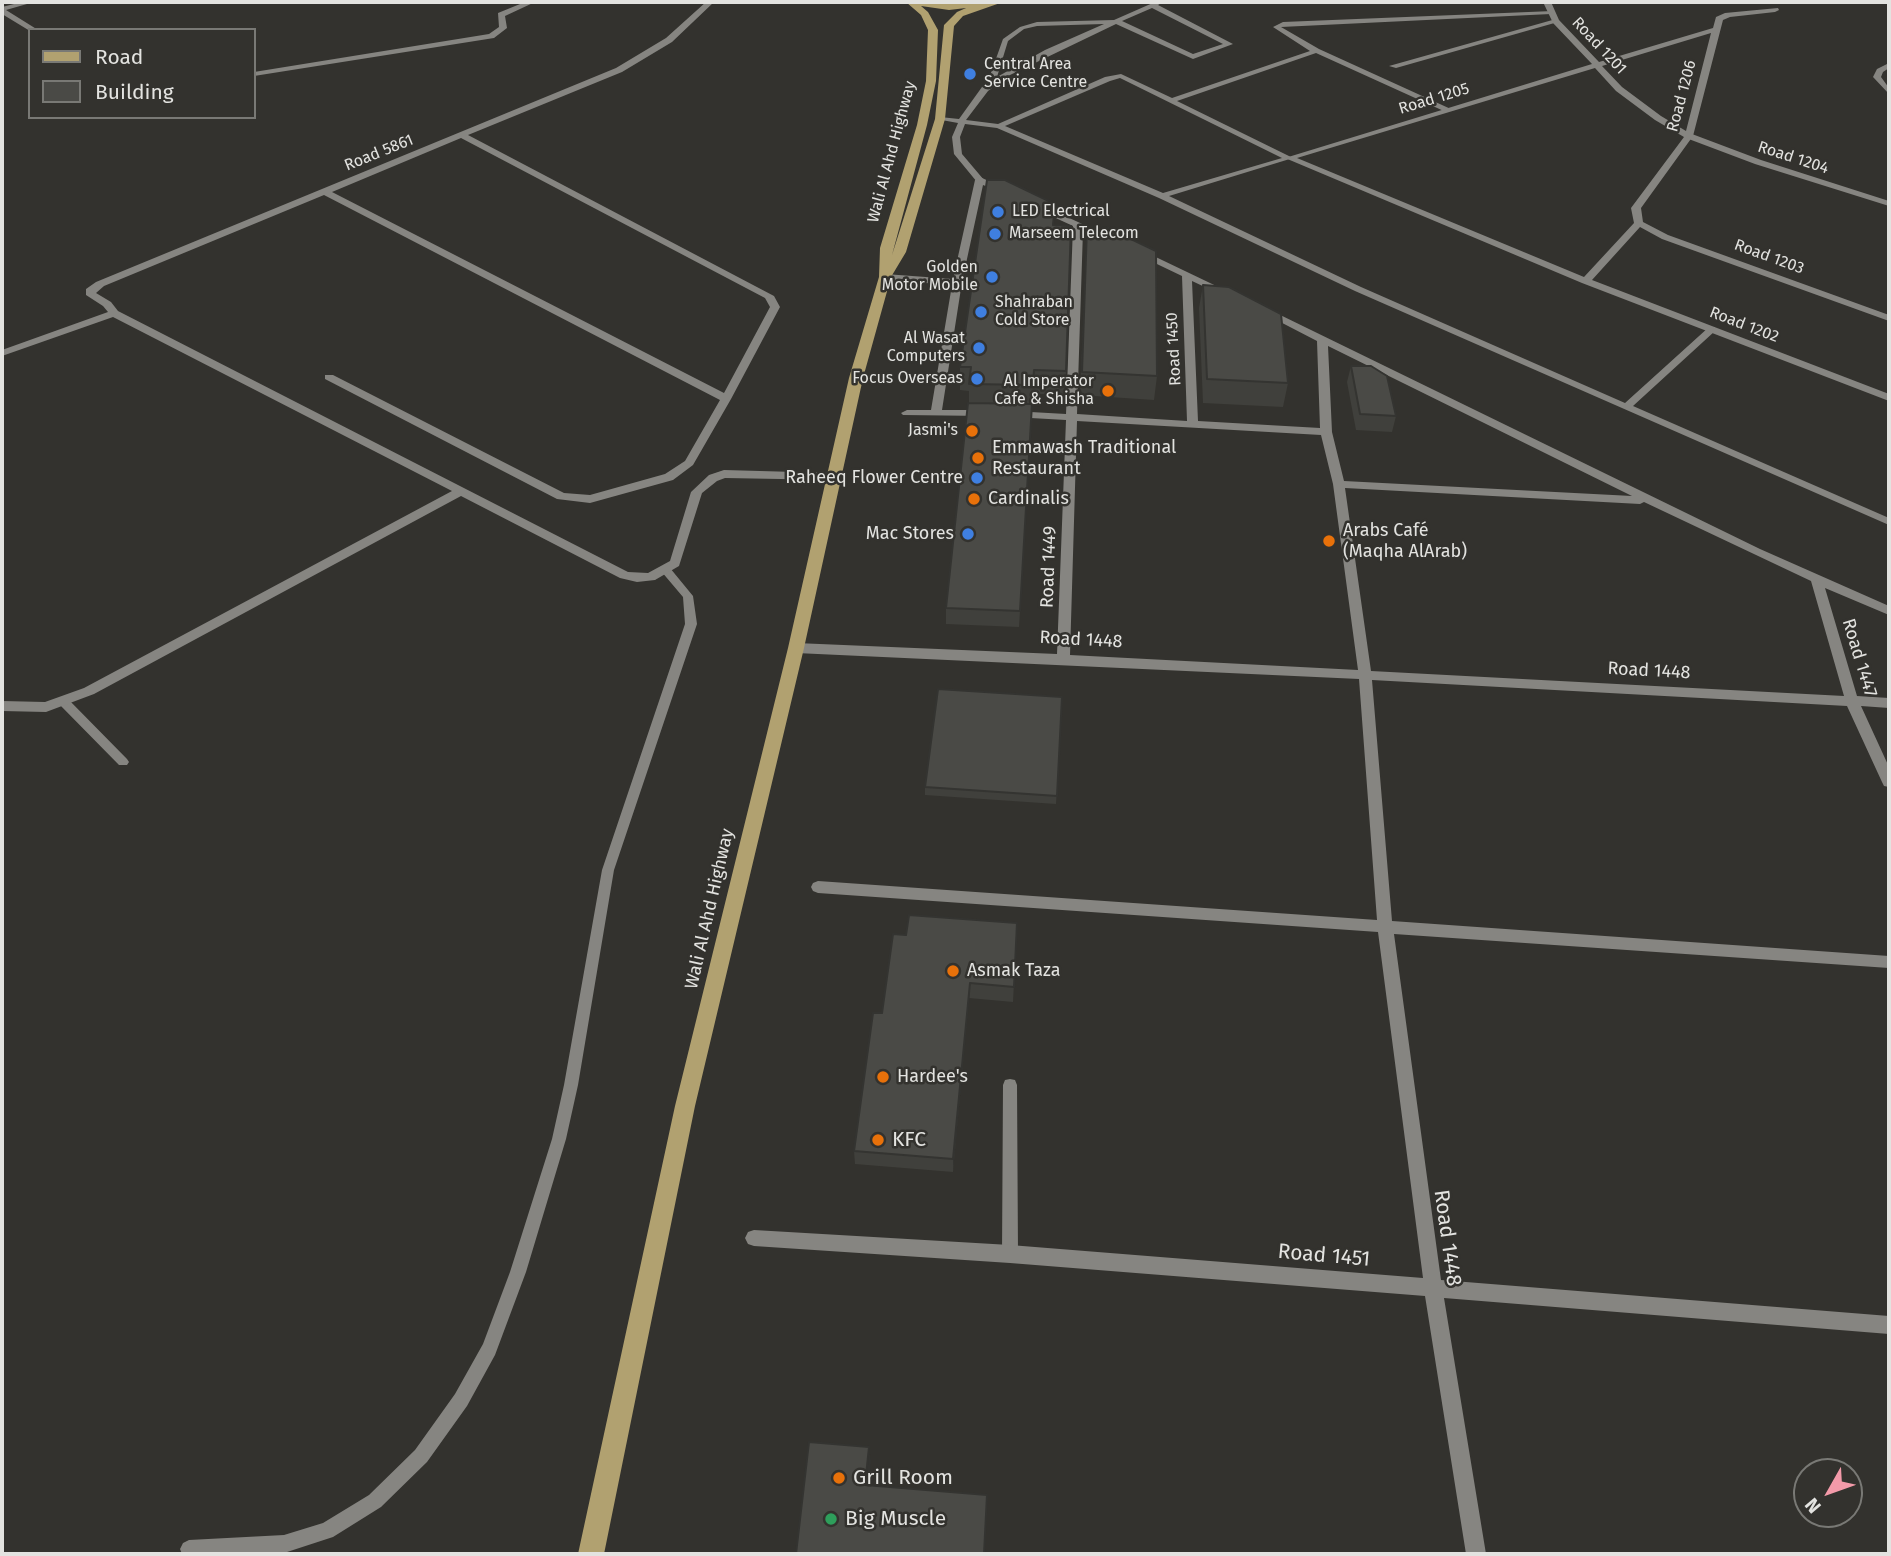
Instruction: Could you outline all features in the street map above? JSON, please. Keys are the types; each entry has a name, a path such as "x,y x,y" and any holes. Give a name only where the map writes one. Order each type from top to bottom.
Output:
{"main road":[{"path":"914,2 949,7 998,2"},
{"name":"Wali Al Ahd Highway","path":"591,1554 685,1106 796,648 832,477 885,277 886,248 922,125 931,81 933,30 925,14 914,2"},
{"name":"Wali Al Ahd Highway","path":"885,277 900,252 940,119 949,25 960,14 982,5"}],"street":[{"path":"2,10 30,2"},
{"path":"256,74 491,36 503,27 500,19 506,11 531,2"},
{"name":"Road 5861","path":"659,574 637,578 624,575 114,313 107,303 93,298 90,291 100,284 463,136 629,65 669,40 701,6 710,2"},
{"path":"1547,2 1552,12"},
{"path":"2,10 31,28"},
{"path":"1714,30 1723,16 1775,10"},
{"name":"Road 1201","path":"1552,12 1556,21 1595,65 1641,106 1689,136"},
{"name":"Road 1205","path":"1289,158 1714,30"},
{"name":"Road 1206","path":"1639,223 1636,208 1689,136 1714,30"},
{"path":"329,377 561,496 590,499 669,477 689,463 726,399 775,307 769,296 463,136"},
{"name":"Road 1202","path":"1289,158 1586,281 1889,398"},
{"path":"936,412 957,282 980,180 1017,197"},
{"path":"325,192 726,399"},
{"path":"1029,202 1114,241"},
{"path":"1586,281 1639,223"},
{"name":"Road 1203","path":"1639,223 1665,237 1889,318"},
{"name":"Road 1449","path":"1063,659 1078,225"},
{"path":"1126,246 1236,298"},
{"name":"Road 1450","path":"1186,274 1193,423"},
{"path":"885,277 957,282"},
{"path":"1260,310 1817,581 1889,611"},
{"path":"2,352 114,313"},
{"name":"Road 1448","path":"1322,339 1325,432 1339,484 1365,675 1385,927 1433,1288 1476,1554"},
{"path":"906,413 1073,415 1325,432"},
{"path":"659,574 675,563 697,492 713,478 724,474 832,477"},
{"path":"1339,484 1648,500"},
{"path":"2,706 47,707 89,691 461,491"},
{"name":"Road 1447","path":"1817,581 1852,702 1889,782"},
{"name":"Road 1448","path":"796,648 1063,659 1889,703"},
{"path":"818,887 1889,962"},
{"name":"Road 1451","path":"754,1238 1010,1254 1889,1325"}],"lane":[{"path":"980,180 958,155 956,137 963,119 991,84 1005,40 1022,28 1037,24 1118,22 1193,57 1229,44 1158,4 1118,22 1048,52 991,84"},
{"name":"Road 1201","path":"1449,110 1317,51 1276,27 1283,24 1552,12"},
{"path":"1393,66 1556,21"},
{"path":"1175,99 1317,51"},
{"path":"1889,65 1880,71 1877,77 1889,92"},
{"path":"999,126 1114,77 1129,77 1289,158"},
{"path":"940,119 963,119 999,126 1163,196 1358,289 1889,522"},
{"name":"Road 1204","path":"1689,136 1746,158 1889,204"},
{"name":"Road 1205","path":"1163,196 1289,158"},
{"path":"1626,407 1712,329"},
{"path":"190,1549 284,1544 327,1531 375,1501 421,1456 461,1400 489,1349 518,1272 559,1139 571,1085 608,870 691,624 688,596 659,574"},
{"path":"63,702 123,762"},
{"path":"1010,1085 1010,1254"}],"building":[{"path":"987,180 1005,180 1055,204 1053,225 1071,226 1066,371 1034,370 1033,385 969,384 971,367 960,367"},
{"path":"1087,227 1108,228 1156,251 1157,376 1082,372"},
{"path":"1203,285 1229,287 1281,314 1288,383 1207,379"},
{"path":"1351,366 1371,366 1387,376 1396,416 1360,414"},
{"path":"968,403 1032,404 1020,611 946,608"},
{"path":"938,689 1062,697 1057,796 925,787"},
{"path":"909,915 1017,923 1014,987 970,983 953,1159 854,1151 873,1013 882,1013 893,934 906,935"},
{"path":"809,1442 869,1447 865,1485 987,1495 984,1554 796,1554"}],"place":[{"name":"Central Area Service Centre","path":"970,74"},
{"name":"LED Electrical","path":"998,212"},
{"name":"Marseem Telecom","path":"995,234"},
{"name":"Golden Motor Mobile","path":"992,277"},
{"name":"Shahraban Cold Store","path":"981,312"},
{"name":"Al Wasat Computers","path":"979,348"},
{"name":"Focus Overseas","path":"977,379"},
{"name":"Al Imperator Cafe & Shisha","path":"1108,391"},
{"name":"Jasmi's","path":"972,431"},
{"name":"Emmawash Traditional Restaurant","path":"978,458"},
{"name":"Raheeq Flower Centre","path":"977,478"},
{"name":"Cardinalis","path":"974,499"},
{"name":"Mac Stores","path":"968,534"},
{"name":"Arabs Café (Maqha AlArab)","path":"1329,541"},
{"name":"Asmak Taza","path":"953,971"},
{"name":"Hardee's","path":"883,1077"},
{"name":"KFC","path":"878,1140"},
{"name":"Grill Room","path":"839,1478"},
{"name":"Big Muscle","path":"831,1519"}]}
